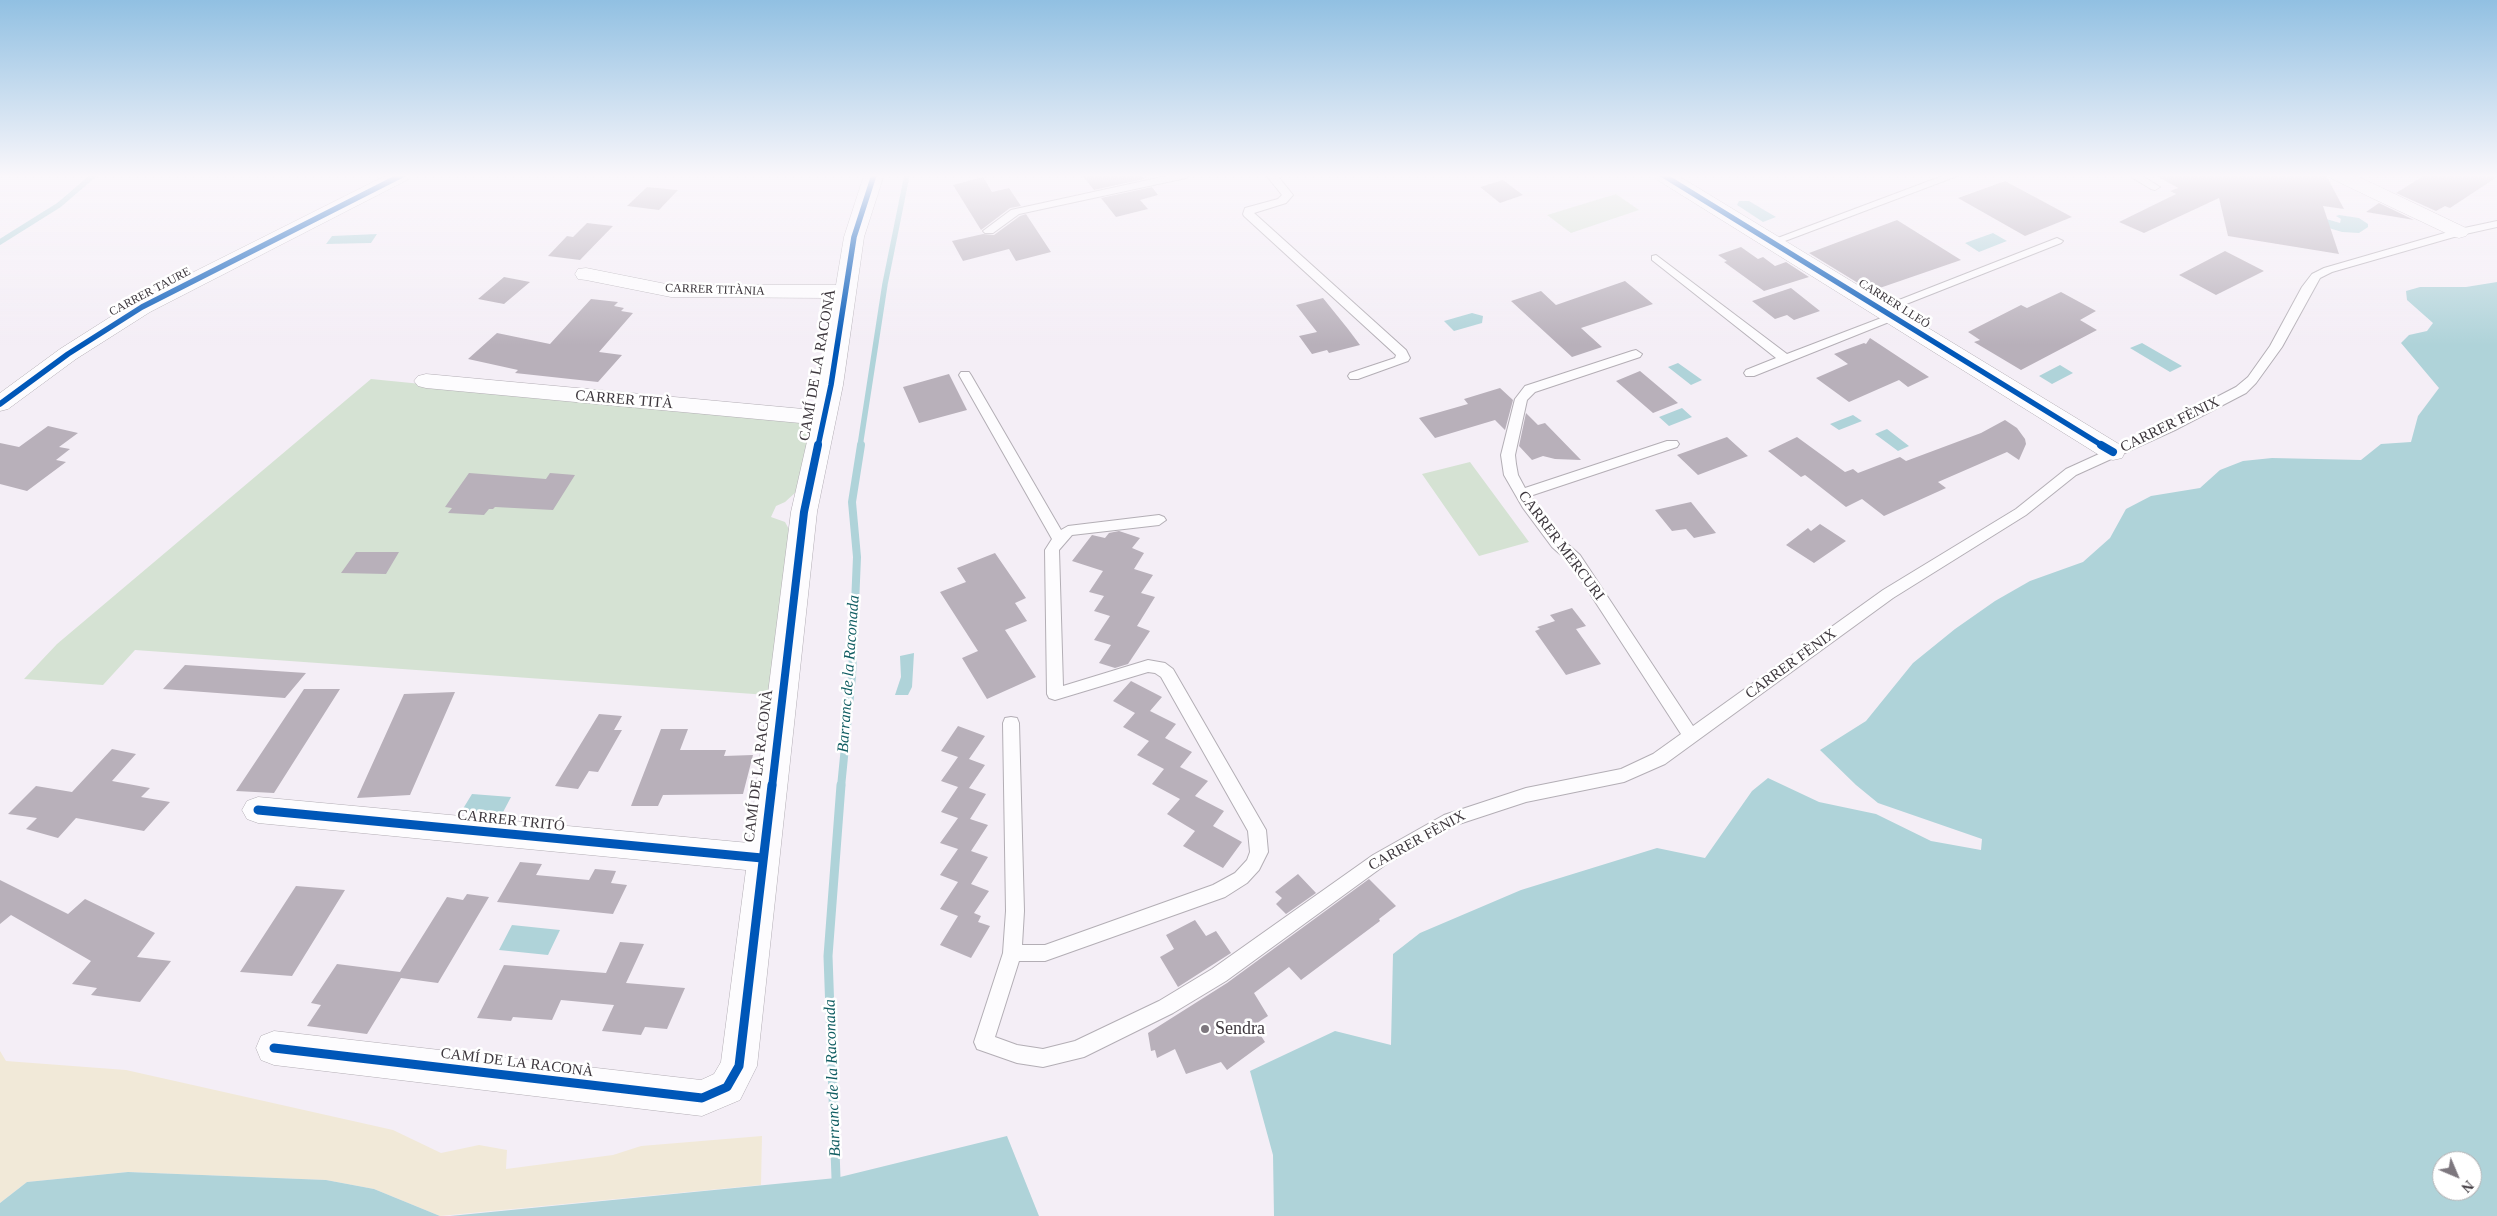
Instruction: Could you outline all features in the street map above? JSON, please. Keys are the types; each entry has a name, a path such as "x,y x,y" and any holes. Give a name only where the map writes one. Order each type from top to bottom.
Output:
{"street":[{"name":"CARRER TAURE","path":"0,404 68,354 142,307 290,232"},
{"name":"CAMÍ DE LA RACONÀ","path":"274,1048 702,1098 727,1087 739,1066 804,512 831,385 856,232"},
{"name":"CARRER LLEÓ","path":"1756,232 2113,452"},
{"name":"CARRER TITÀNIA","path":"586,274 671,291 845,292"},
{"name":"CARRER TITÀ","path":"426,381 823,418"},
{"name":"CARRER TRITÓ","path":"258,810 762,858"}],"lane":[{"path":"1268,232 1402,353 1404,358 1400,361 1354,376"},
{"path":"1773,242 1801,232"},
{"name":"CARRER FÈNIX","path":"1012,953 984,1042 1017,1054 1043,1058 1077,1050 1166,1007 1219,974 1348,881 1450,820 1478,809 1526,795 1624,775 1659,759 1888,594 2021,512 2071,472 2188,418 2241,390 2252,380 2276,347 2308,286 2316,276 2328,270 2458,232"},
{"path":"1750,373 2057,241"},
{"path":"1656,258 1786,359"},
{"name":"CARRER MERCURI","path":"1636,354 1537,385 1525,394 1522,399 1508,455 1511,475 1522,494 1557,543 1575,559 1692,736"},
{"path":"965,375 1059,539"},
{"path":"1522,494 1672,444"},
{"path":"1011,723 1015,910 1012,953 1045,953 1219,891 1241,878 1253,865 1258,852 1257,830 1167,673 1159,667 1148,666 1055,694 1052,550 1059,539 1068,531 1159,520"}],"green space":[{"path":"371,379 814,423 796,492 785,502 776,506 771,517 785,522 791,533 768,695 135,650 103,685 24,679 57,644"},
{"path":"1470,462 1529,542 1479,556 1422,474"}],"sand":[{"path":"0,1051 6,1061 126,1070 393,1130 441,1153 479,1145 507,1150 506,1169 613,1155 641,1146 762,1136 761,1185 440,1216 374,1189 326,1180 128,1172 27,1182 0,1203"}],"water":[{"path":"1993,233 2007,241 1979,252 1965,243"},
{"path":"377,234 371,243 326,244 332,236"},
{"path":"2497,282 2497,1216 1274,1216 1273,1155 1250,1071 1335,1031 1391,1045 1393,954 1420,933 1521,890 1657,848 1705,858 1752,791 1768,778 1819,802 1876,814 1931,841 1981,850 1982,839 1878,803 1856,785 1820,750 1866,721 1913,663 1955,629 1995,601 2030,581 2083,562 2110,538 2126,509 2151,496 2200,488 2220,470 2243,461 2272,458 2361,460 2381,444 2411,442 2418,416 2439,388 2401,343 2409,335 2427,331 2433,323 2407,300 2406,291 2420,287 2466,287"},
{"path":"1472,313 1483,316 1482,323 1454,331 1444,321"},
{"path":"2142,343 2182,366 2170,372 2130,348"},
{"path":"1678,363 1702,380 1691,385 1668,367"},
{"path":"2060,365 2073,373 2052,384 2039,376"},
{"path":"1682,408 1692,417 1669,426 1659,417"},
{"path":"1853,415 1862,421 1839,430 1830,424"},
{"path":"1887,429 1909,446 1898,451 1875,434"},
{"path":"914,653 912,687 908,695 895,695 901,677 900,656"},
{"path":"472,794 511,797 501,816 461,812"},
{"path":"512,925 560,930 548,955 499,950"},
{"path":"1007,1136 1039,1216 450,1216 836,1178"},
{"path":"128,1172 326,1180 374,1189 440,1216 0,1216 0,1203 27,1182"}],"building":[{"path":"578,232 607,232 580,260 548,256 567,236 573,237"},
{"path":"998,232 1038,232 1051,252 1016,261 1009,249 963,261 952,241 983,234 994,235"},
{"path":"1866,232 1916,232 1961,260 1871,291 1809,253"},
{"path":"2018,232 2036,232 2025,236"},
{"path":"2227,232 2332,232 2339,254 2228,236"},
{"path":"1741,247 1758,259 1763,257 1775,266 1786,262 1809,277 1764,291 1724,262 1727,261 1718,255"},
{"path":"2225,251 2264,271 2216,295 2179,275"},
{"path":"504,277 530,282 504,304 478,299"},
{"path":"1625,281 1653,304 1581,328 1602,347 1572,357 1511,301 1541,291 1556,305"},
{"path":"1791,288 1820,311 1794,320 1787,315 1775,319 1752,301"},
{"path":"2061,292 2096,311 2080,320 2097,330 2021,370 1974,342 1980,340 1968,332 2021,305 2027,308"},
{"path":"1323,298 1360,345 1329,353 1327,350 1312,354 1299,336 1317,332 1296,305"},
{"path":"591,299 618,302 614,306 624,308 621,311 633,313 599,352 622,355 598,382 515,373 518,370 468,359 497,333 550,344"},
{"path":"1870,338 1929,377 1908,387 1899,380 1849,402 1816,378 1848,364 1834,354 1864,343 1866,344"},
{"path":"1640,371 1678,403 1653,413 1616,381"},
{"path":"949,374 967,410 919,423 903,387"},
{"path":"1500,388 1513,400 1505,430 1495,420 1435,438 1419,418 1468,404 1464,399"},
{"path":"1526,413 1538,425 1545,423 1581,460 1555,459 1543,456 1532,460 1519,446"},
{"path":"2005,420 2017,428 2025,439 2026,444 2019,460 2007,452 1938,482 1946,488 1884,516 1862,499 1846,507 1805,475 1801,477 1768,451 1797,437 1845,472 1853,469 1858,473 1900,457 1906,461 1981,433"},
{"path":"48,426 78,433 59,447 70,449 56,460 66,462 27,491 0,484 0,443 19,447"},
{"path":"1727,437 1748,456 1698,475 1677,455"},
{"path":"469,473 546,479 550,473 575,475 553,510 495,507 489,509 484,515 448,513 452,508 445,507"},
{"path":"1691,502 1716,533 1694,538 1686,529 1672,531 1655,510"},
{"path":"1820,524 1846,541 1814,563 1786,545 1808,528 1811,531"},
{"path":"1119,531 1140,538 1132,548 1144,553 1134,569 1153,575 1141,593 1155,597 1137,626 1150,631 1128,664 1115,668 1099,663 1111,645 1094,640 1110,616 1094,611 1104,596 1089,592 1103,571 1072,561 1092,535 1105,538 1109,533"},
{"path":"356,552 399,552 386,574 341,573"},
{"path":"995,553 1026,598 1015,603 1027,621 1005,630 1036,677 987,699 962,658 978,651 940,592 966,582 957,568"},
{"path":"1572,608 1586,626 1576,629 1601,664 1566,675 1535,631 1540,629 1537,627 1555,621 1550,615"},
{"path":"185,665 306,673 285,698 163,689"},
{"path":"1131,681 1162,697 1150,711 1176,724 1165,738 1192,752 1180,767 1208,781 1195,796 1224,811 1213,826 1242,842 1223,868 1183,846 1195,831 1167,814 1180,799 1152,784 1164,769 1137,755 1149,741 1123,727 1135,713 1113,701"},
{"path":"304,689 340,689 274,793 236,791"},
{"path":"455,692 410,795 357,798 404,694"},
{"path":"599,714 622,716 614,730 622,730 598,772 589,771 578,789 555,786"},
{"path":"958,726 985,736 969,759 985,765 969,788 986,794 970,819 988,825 971,851 988,857 971,884 989,891 974,913 981,916 978,922 990,926 971,958 940,945 958,916 940,909 958,882 940,875 958,849 940,843 958,818 941,812 958,787 941,781 958,757 941,751"},
{"path":"661,729 688,729 680,750 726,750 724,756 753,755 743,794 663,795 658,806 631,806"},
{"path":"112,749 136,754 112,781 150,788 141,797 170,802 144,831 76,818 58,838 26,829 37,818 8,814 36,786 72,792"},
{"path":"520,862 542,864 536,875 589,880 595,869 616,871 611,883 627,885 613,914 497,902"},
{"path":"1298,874 1316,893 1286,914 1276,904 1282,898 1275,892"},
{"path":"1369,879 1396,906 1379,919 1380,921 1301,980 1289,967 1254,993 1268,1016 1254,1025 1265,1042 1227,1070 1221,1062 1186,1074 1175,1049 1157,1058 1155,1050 1151,1051 1148,1033 1227,983"},
{"path":"0,880 68,914 85,899 155,933 137,957 171,961 140,1002 91,995 97,988 72,984 91,961 11,915 0,924"},
{"path":"296,886 345,890 292,976 240,972"},
{"path":"467,894 489,897 438,983 401,978 367,1034 307,1026 321,1005 311,1003 337,964 400,972 447,897 463,900"},
{"path":"1195,920 1206,936 1216,931 1231,953 1178,987 1160,957 1174,949 1166,935"},
{"path":"620,942 644,944 626,983 685,988 667,1029 645,1027 641,1035 602,1031 614,1005 561,1000 552,1020 513,1017 511,1021 477,1018 504,965 606,973"}],"waterway":[{"path":"0,242 16,232"},
{"name":"Barranc de la Raconada","path":"860,446 885,284 896,232"},
{"name":"Barranc de la Raconada","path":"841,787 852,676 857,557 852,502 861,445"},
{"name":"Barranc de la Raconada","path":"836,1178 828,956 841,785"}],"cycle path":[{"path":"0,404 68,354 142,307 290,232"},
{"path":"274,1048 702,1098 727,1087 739,1066 804,512 831,385 856,232"},
{"path":"1755,232 2113,452"},
{"path":"258,810 762,858"}],"place":[{"name":"Sendra","path":"1205,1029"}]}
